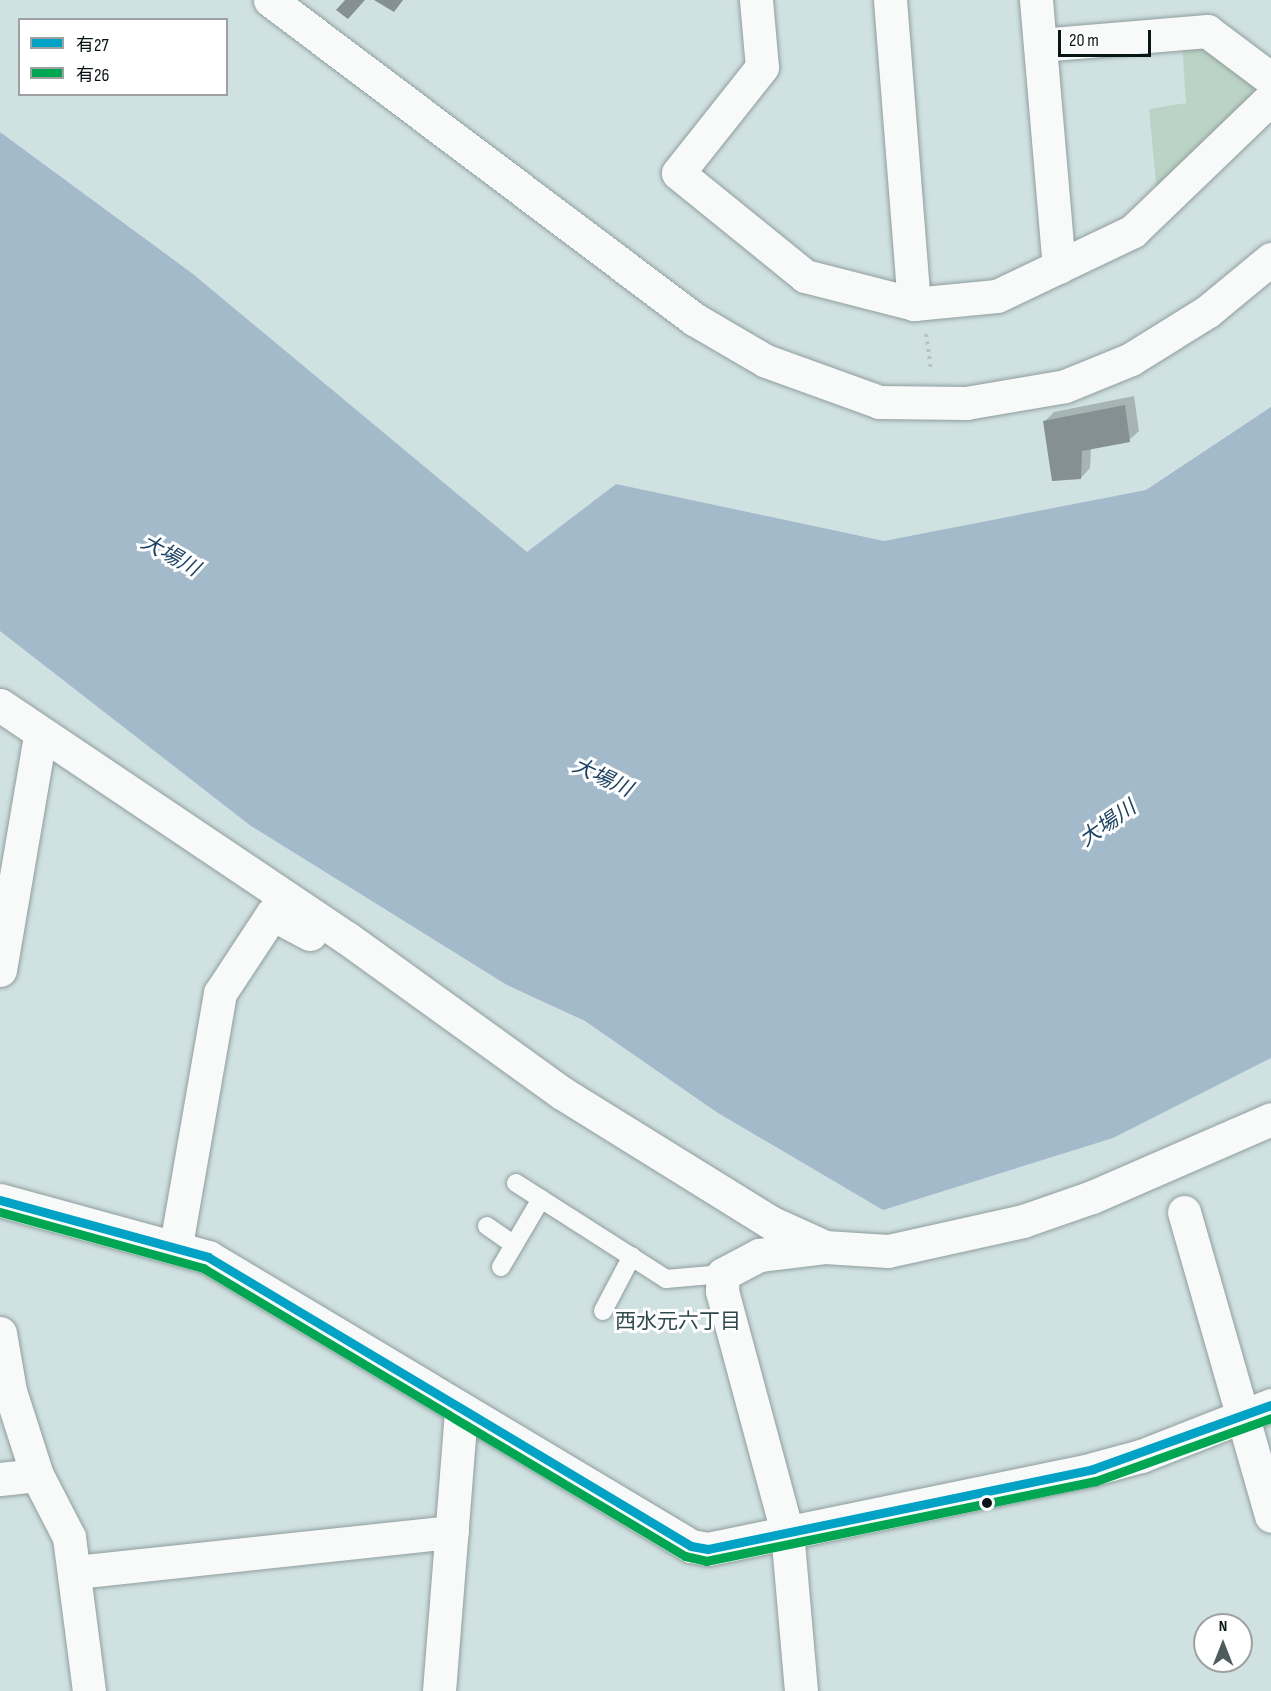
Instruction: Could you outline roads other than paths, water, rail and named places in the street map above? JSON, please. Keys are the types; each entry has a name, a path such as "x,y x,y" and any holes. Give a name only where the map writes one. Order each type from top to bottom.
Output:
{"street":[{"path":"270,0 694,319 766,361 840,392 879,402 966,403 1065,386 1131,359 1208,311 1271,259"},
{"path":"756,0 762,67 678,173 805,276 918,304 997,296 1133,231 1271,98"},
{"path":"890,0 918,304"},
{"path":"1036,0 1059,267"},
{"path":"1040,45 1207,31 1271,79"},
{"path":"0,705 40,736 347,938 562,1093 770,1222 825,1247"},
{"path":"1,963 40,736"},
{"path":"177,1245 220,993 272,915 320,938 347,938"},
{"path":"801,1691 787,1532 722,1291 723,1274 759,1255 825,1247 888,1251 1023,1221 1103,1192 1271,1119"},
{"path":"0,1200 177,1245 208,1257 461,1411 691,1546 708,1549 1093,1469 1257,1411"},
{"path":"1184,1212 1257,1411 1271,1516"},
{"path":"0,1333 10,1391 37,1475 69,1537 76,1572 89,1691"},
{"path":"440,1691 461,1411"},
{"path":"0,1479 37,1475"},
{"path":"76,1572 452,1532"}],"lane":[{"path":"516,1183 666,1279 723,1274"},
{"path":"501,1267 541,1199"},
{"path":"488,1226 514,1245"},
{"path":"603,1311 632,1256"}],"water":[{"name":"大場川","path":"0,132 193,274 527,552 616,484 884,541 1146,490 1271,407 1271,1058 1113,1138 883,1210 718,1113 585,1021 507,985 251,826 0,631"}],"district":[{"name":"西水元六丁目","path":"678,1322"}]}
